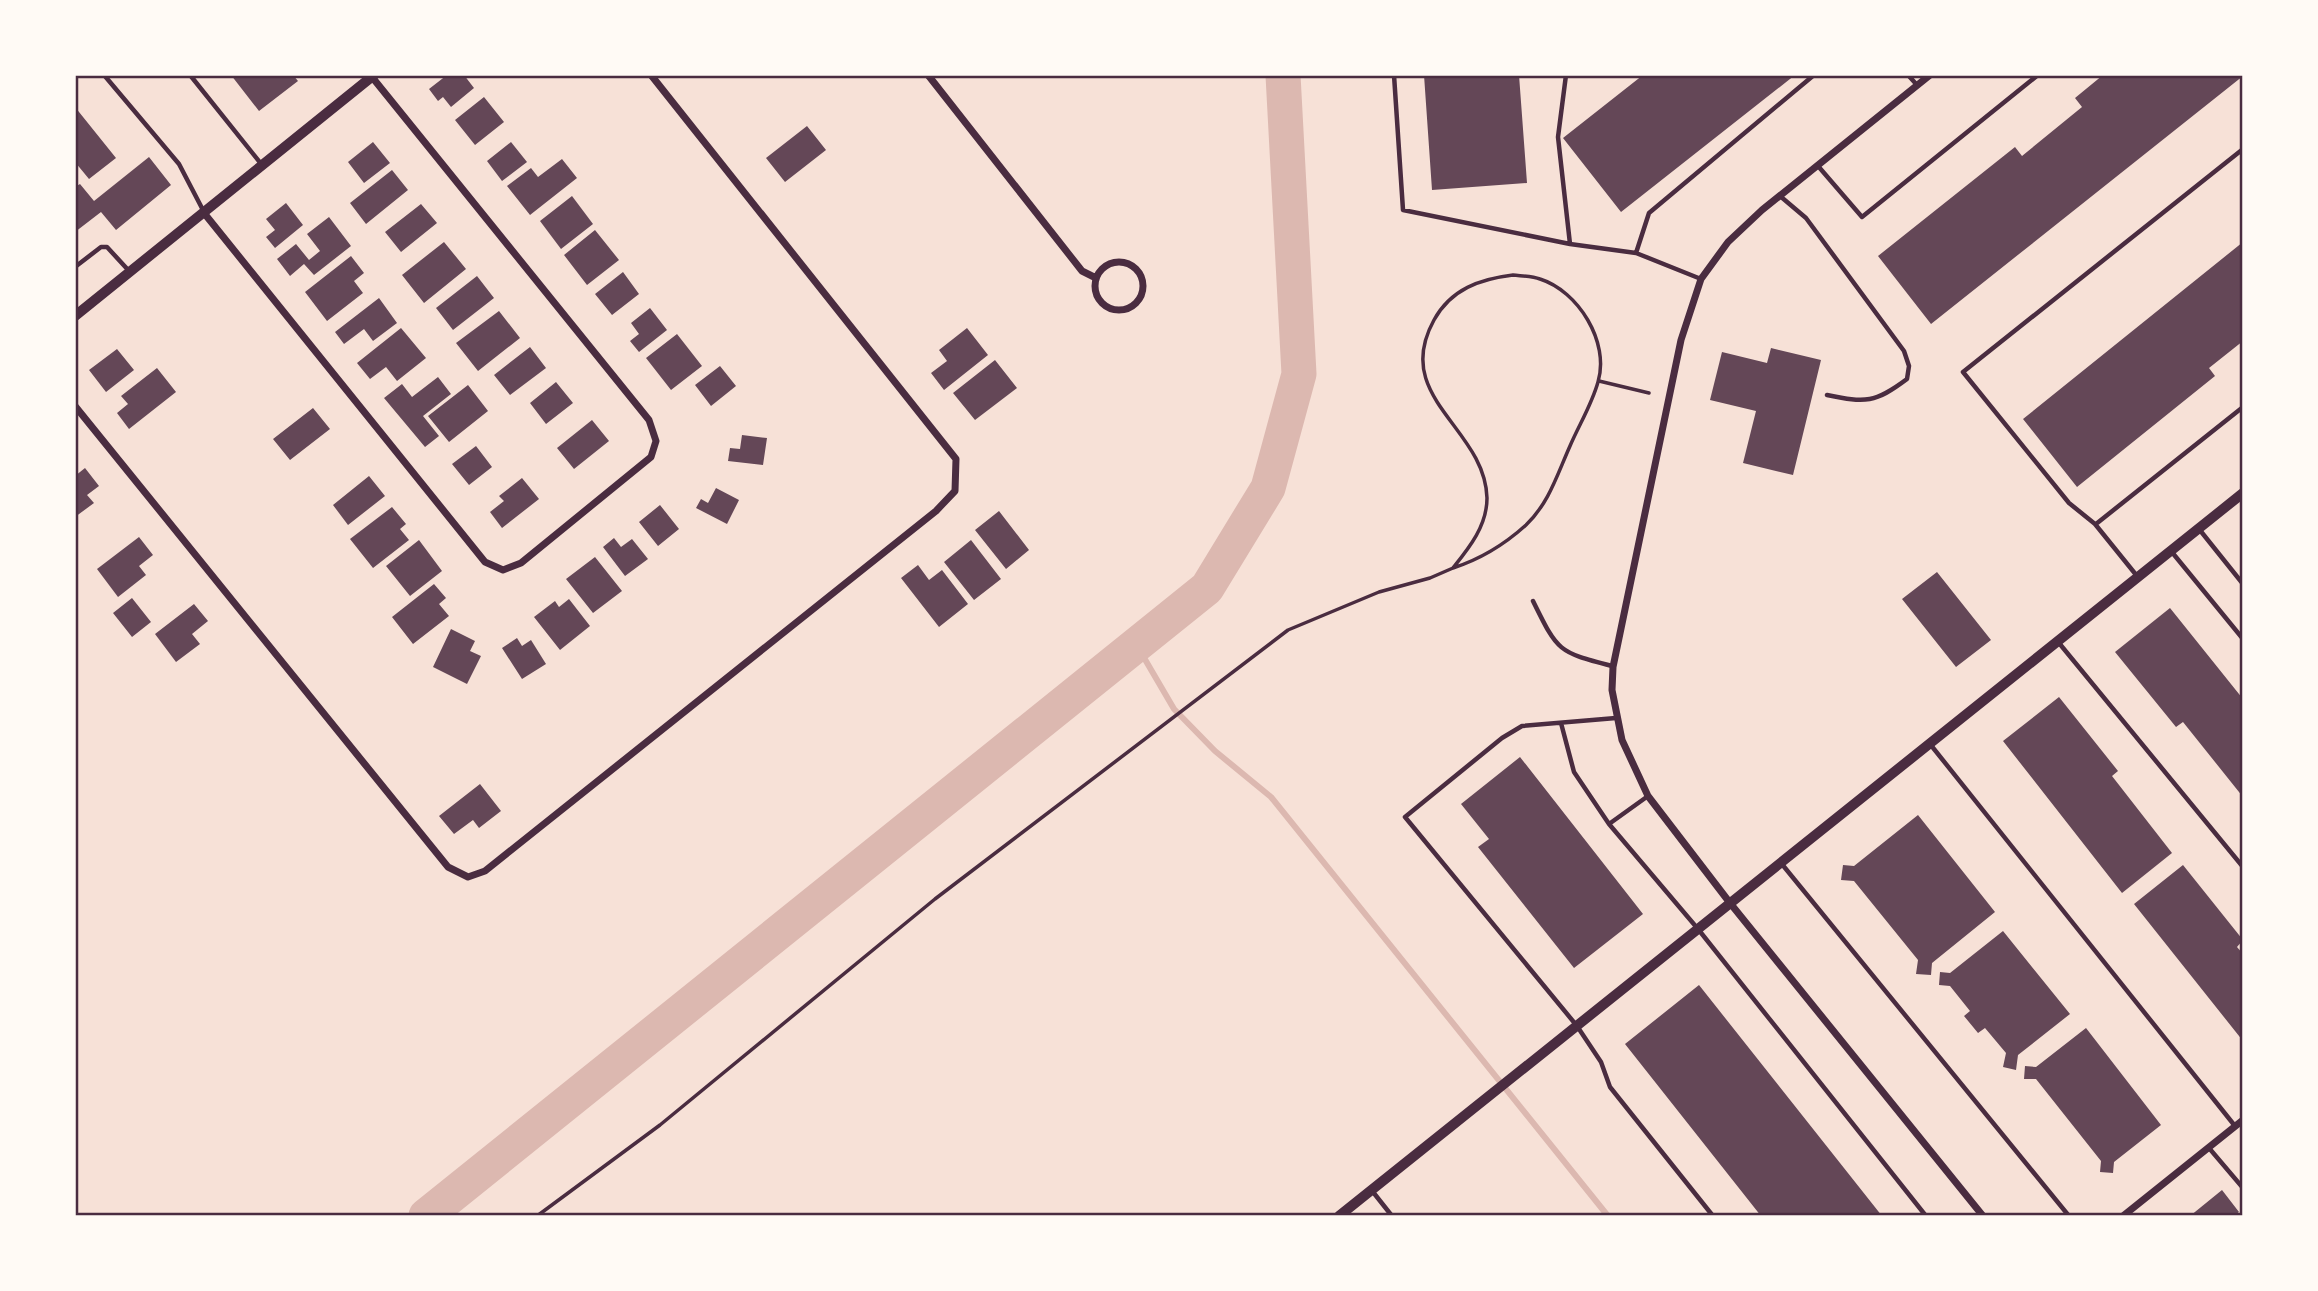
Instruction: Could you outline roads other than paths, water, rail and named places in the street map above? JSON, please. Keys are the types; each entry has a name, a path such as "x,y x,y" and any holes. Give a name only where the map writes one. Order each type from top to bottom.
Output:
{"street":[{"path":"75,406 448,867 468,877 485,871 936,511 955,491 956,459 651,75"},
{"path":"928,75 1082,271 1096,278"},
{"path":"1930,75 1780,196 1728,242 1701,279 1681,340 1613,667 1612,690 1616,718 1633,767 1648,796 1730,903 1983,1216"},
{"path":"75,316 373,76 649,421 656,441 651,457 521,563 503,570 485,562 204,213"},
{"path":"1127,263 1141,275 1142,293 1130,307 1112,309 1098,297 1096,278 1108,264 1127,263"},
{"path":"1339,1216 2243,493"},
{"path":"2123,1216 2243,1120"}],"lane":[{"path":"104,75 179,164 204,213"},
{"path":"190,75 263,167"},
{"path":"1394,75 1403,210 1570,244 1636,253 1701,279"},
{"path":"1566,75 1558,136 1570,244"},
{"path":"1636,253 1649,213 1814,75"},
{"path":"1908,75 1917,85"},
{"path":"1818,166 1862,216 2038,75"},
{"path":"2137,577 2095,524 2069,503 1963,372 2243,149"},
{"path":"1780,196 1806,218 1904,351 1909,366 1908,379 1886,395 1864,403 1828,395"},
{"path":"75,267 101,247 107,247 130,272"},
{"path":"2095,524 2243,407"},
{"path":"2198,529 2243,584"},
{"path":"2170,551 2243,639"},
{"path":"1533,601 1552,640 1567,654 1613,667"},
{"path":"2058,641 2243,868"},
{"path":"1616,718 1522,726 1405,817 1577,1026 1601,1062 1610,1087 1713,1216"},
{"path":"1561,723 1574,772 1609,824 1698,929 1926,1216"},
{"path":"1929,744 2235,1126"},
{"path":"1609,824 1648,796"},
{"path":"1781,862 2069,1216"},
{"path":"2209,1147 2243,1188"},
{"path":"1371,1190 1392,1216"}],"waterway":[{"path":"426,1216 1207,588 1268,488 1299,374 1283,75"},
{"path":"1136,644 1174,709 1215,751 1271,797 1608,1216"}]}
